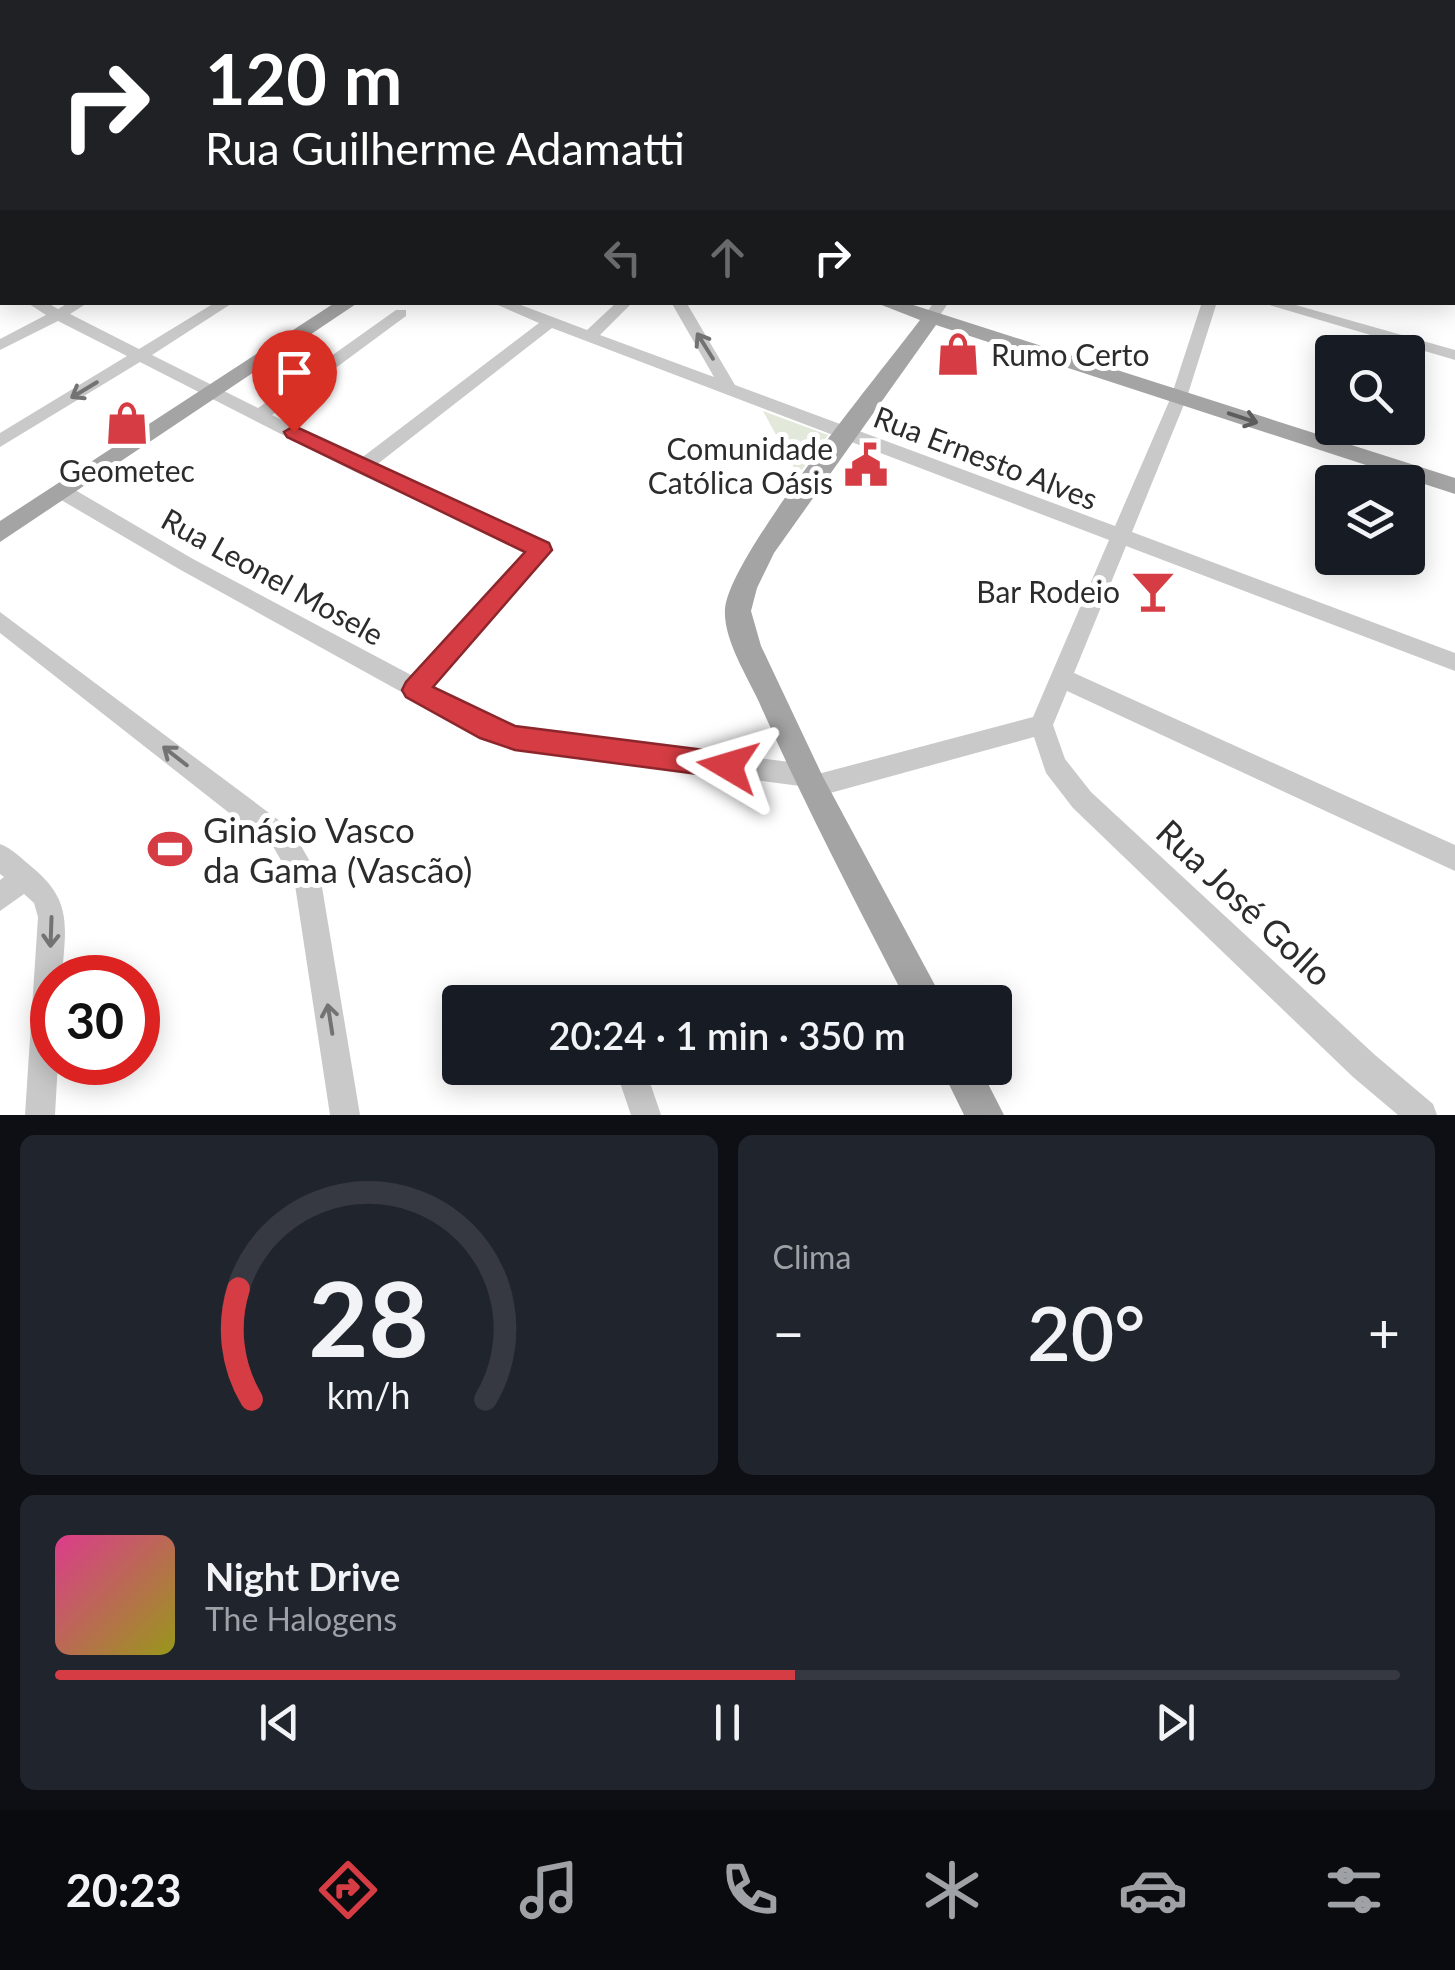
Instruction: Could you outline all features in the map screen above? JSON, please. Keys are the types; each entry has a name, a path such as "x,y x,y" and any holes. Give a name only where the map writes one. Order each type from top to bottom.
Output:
{"main road":[{"path":"0,533 345,305"},
{"path":"903,305 937,310 1178,397 1455,486"},
{"path":"917,985 809,781 747,646 738,611 744,588 764,548 937,310"},
{"path":"969,1085 986,1115"}],"street":[{"path":"38,305 361,466 541,550 415,690"},
{"path":"0,345 77,305"},
{"path":"0,441 222,305"},
{"name":"Rua Ernesto Alves","path":"506,305 1120,540 1455,662"},
{"path":"589,337 623,305"},
{"path":"680,305 730,390"},
{"path":"809,781 1041,725 1178,397 1209,305"},
{"path":"1277,305 1455,355"},
{"path":"260,415 401,313"},
{"path":"361,466 550,322"},
{"name":"Rua Leonel Mosele","path":"63,492 489,729 515,738 809,781"},
{"path":"0,621 284,839 298,858 308,881 345,1115"},
{"path":"1061,678 1455,858"},
{"name":"Rua José Gollo","path":"1041,725 1055,765 1082,800 1364,1066 1422,1115"},
{"path":"0,857 44,894 52,917 40,1115"},
{"path":"0,898 23,877"},
{"path":"636,1085 646,1115"}],"shaded area":[{"path":"763,411 828,435 798,475"}],"place":[{"name":"Rumo Certo","path":"958,354"},
{"name":"Geometec","path":"127,423"},
{"name":"Comunidade Católica Oásis","path":"866,465"},
{"name":"Bar Rodeio","path":"1153,591"},
{"name":"Ginásio Vasco da Gama (Vascão)","path":"170,849"}],"route":[{"path":"294,432 541,550 415,690 489,729 515,738 728,766"}]}
